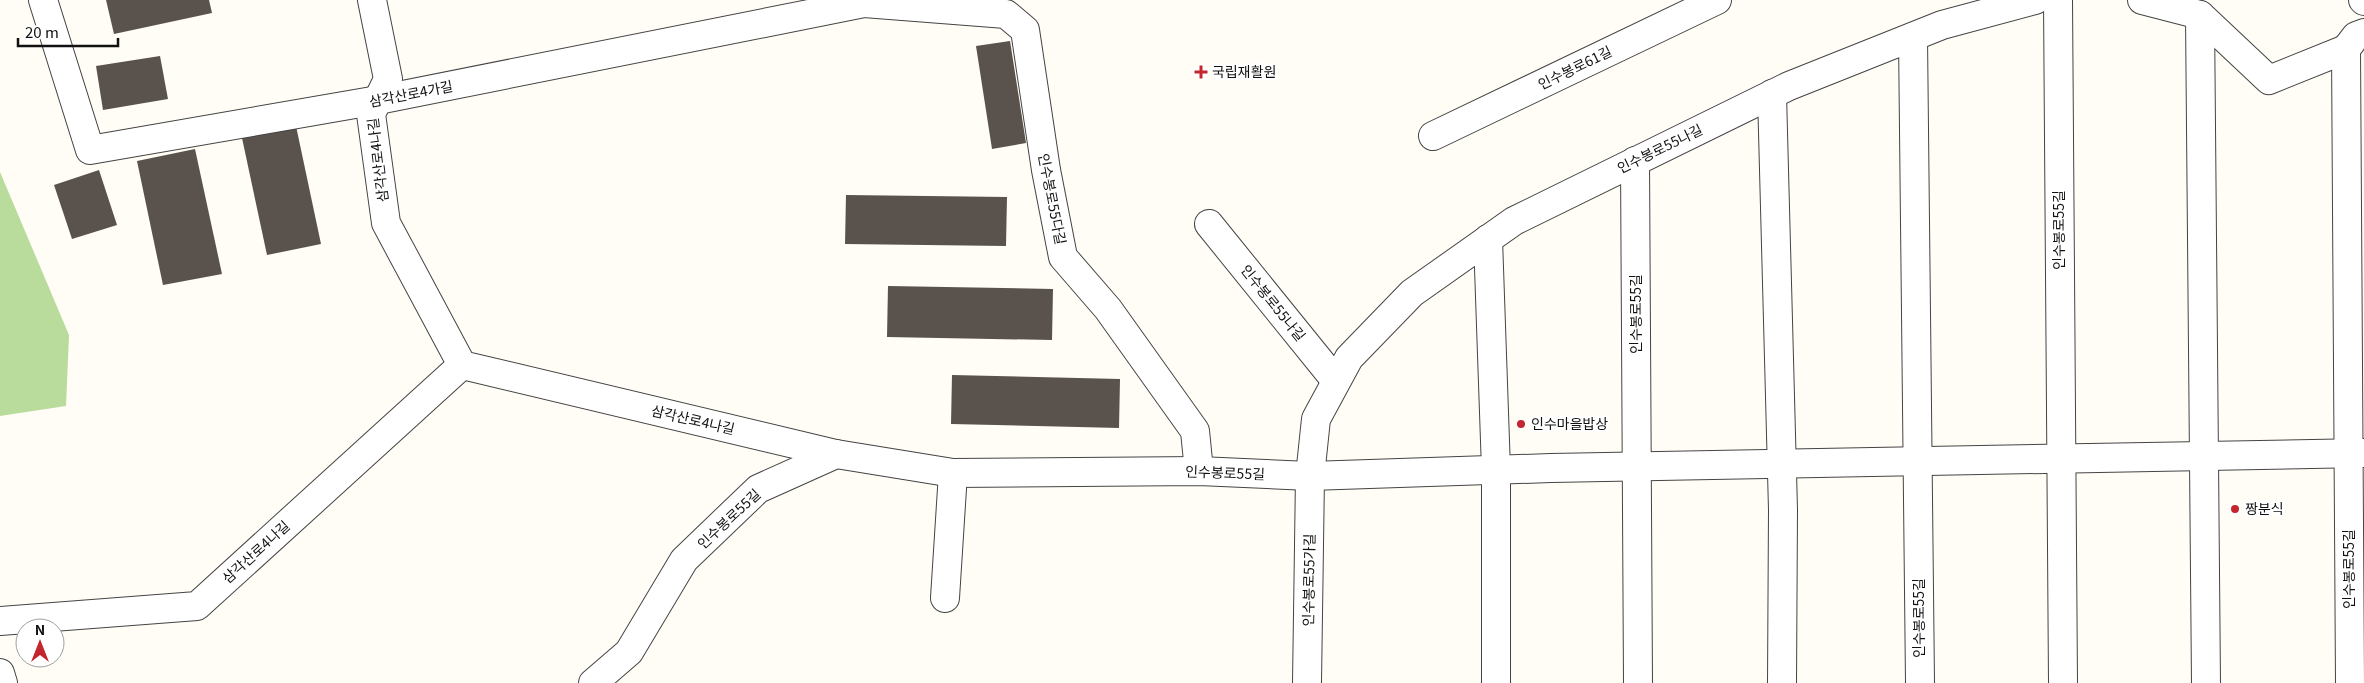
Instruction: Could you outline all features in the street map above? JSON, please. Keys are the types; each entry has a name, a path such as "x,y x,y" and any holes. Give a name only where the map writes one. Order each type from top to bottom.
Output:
{"street":[{"name":"삼각산로4가길","path":"43,0 90,150 378,100 864,3 885,3"},
{"name":"삼각산로4나길","path":"372,0 388,79 371,114 386,223 462,365 836,454"},
{"name":"인수봉로61길","path":"1434,136 1717,0"},
{"name":"인수봉로55나길","path":"1310,476 1316,419 1349,358 1412,293 1514,221 1772,94 1942,25 2036,0"},
{"name":"인수봉로55길","path":"2058,0 2062,683"},
{"path":"2142,0 2200,15 2268,80 2355,41"},
{"name":"인수봉로55다길","path":"885,3 1006,14 1025,30 1046,170 1063,257 1108,309 1195,432 1200,471"},
{"path":"2200,15 2206,683"},
{"name":"인수봉로55길","path":"1913,37 1920,683"},
{"name":"인수봉로55길","path":"2350,683 2356,454 2355,41"},
{"path":"1772,94 1781,464 1782,683"},
{"name":"인수봉로55길","path":"1635,161 1638,683"},
{"name":"인수봉로55나길","path":"1209,224 1336,381"},
{"path":"1488,239 1496,470 1496,683"},
{"name":"삼각산로4나길","path":"0,621 197,606 462,365"},
{"name":"인수봉로55길","path":"593,683 630,652 684,560 758,490 836,454 953,473 1200,471 1310,476 1636,467 2356,454"},
{"path":"945,598 953,473"},
{"name":"인수봉로55가길","path":"1307,683 1310,476"},
{"path":"0,673 3,683"}],"green space":[{"path":"0,172 69,335 66,406 0,416"}],"building":[{"path":"106,0 209,0 212,13 114,34"},
{"path":"1010,41 1026,143 992,149 976,46"},
{"path":"160,56 168,99 103,110 96,66"},
{"path":"296,126 321,244 267,255 242,138"},
{"path":"195,149 222,274 163,285 137,161"},
{"path":"99,170 117,225 72,239 54,185"},
{"path":"846,195 1007,197 1006,246 845,244"},
{"path":"888,286 1053,289 1052,340 887,337"},
{"path":"952,375 1120,379 1119,428 951,424"}],"place":[{"name":"국립재활원","path":"1201,72"},
{"name":"인수마을밥상","path":"1521,424"},
{"name":"짱분식","path":"2235,509"}]}
